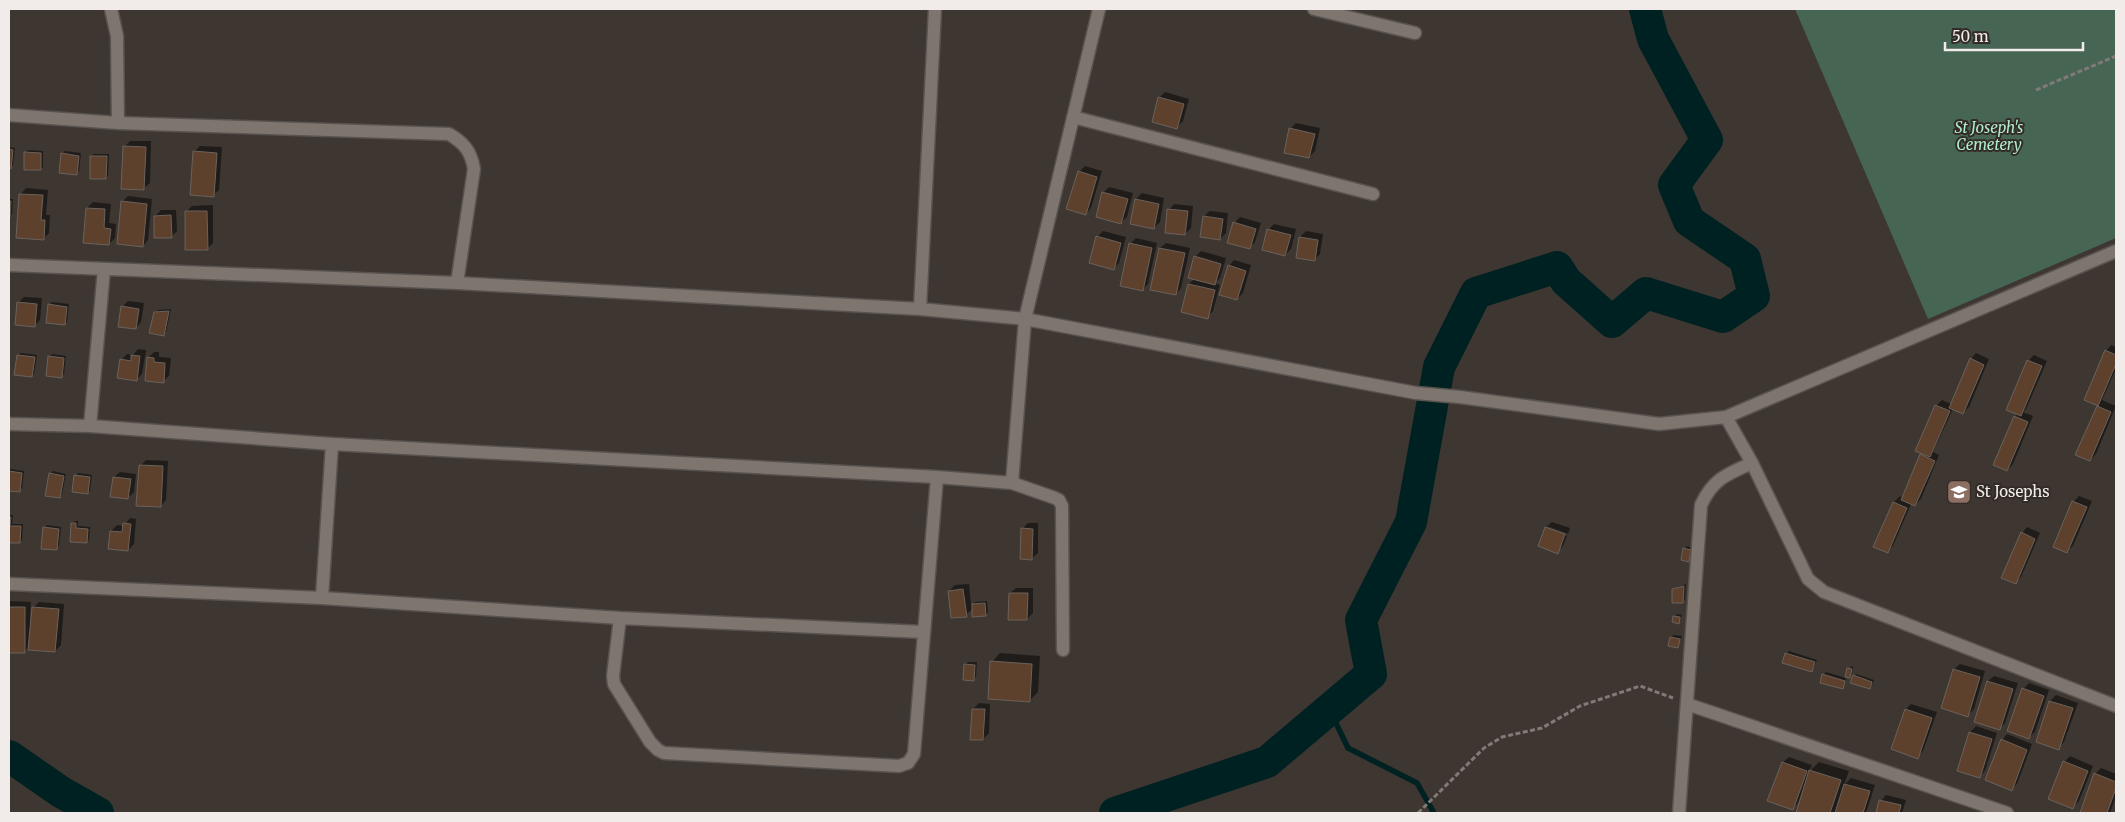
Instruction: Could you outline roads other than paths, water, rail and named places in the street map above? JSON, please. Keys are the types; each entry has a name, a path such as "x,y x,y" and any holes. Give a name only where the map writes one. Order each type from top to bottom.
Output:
{"street":[{"path":"112,9 117,36 118,123"},
{"path":"920,309 935,9"},
{"path":"1012,483 1025,319 1099,9"},
{"path":"1314,9 1416,33"},
{"path":"9,115 118,123 449,134 461,141 471,154 474,168 457,283"},
{"path":"1074,118 1373,194"},
{"path":"9,265 457,283 920,309 1025,319 1416,394 1460,396 1659,424 1726,417 2116,250"},
{"path":"90,426 104,269"},
{"path":"1726,417 1752,463 1808,579 1824,592 2116,706"},
{"path":"9,424 90,426 332,444 938,477 1012,483 1055,498 1059,500 1062,506 1063,650"},
{"path":"322,598 332,444"},
{"path":"1679,813 1701,505 1709,488 1726,475 1752,463"},
{"path":"620,618 613,676 614,684 650,742 658,750 664,753 899,766 908,763 914,754 923,632 938,477"},
{"path":"9,584 322,598 620,618 923,632"},
{"path":"1687,704 2007,813"}],"waterway":[{"path":"1115,813 1267,762 1371,674 1361,620 1411,522 1439,367 1476,293 1557,267 1566,281 1612,322 1646,293 1723,317 1754,296 1745,259 1689,221 1674,185 1707,140 1653,39 1645,9"},
{"path":"1329,709 1348,748 1417,783 1434,813"},
{"path":"9,756 61,792 98,813"}],"place":[{"name":"St Josephs","path":"1959,492"}],"park label":[{"name":"St Joseph's Cemetery","path":"1989,136"}]}
